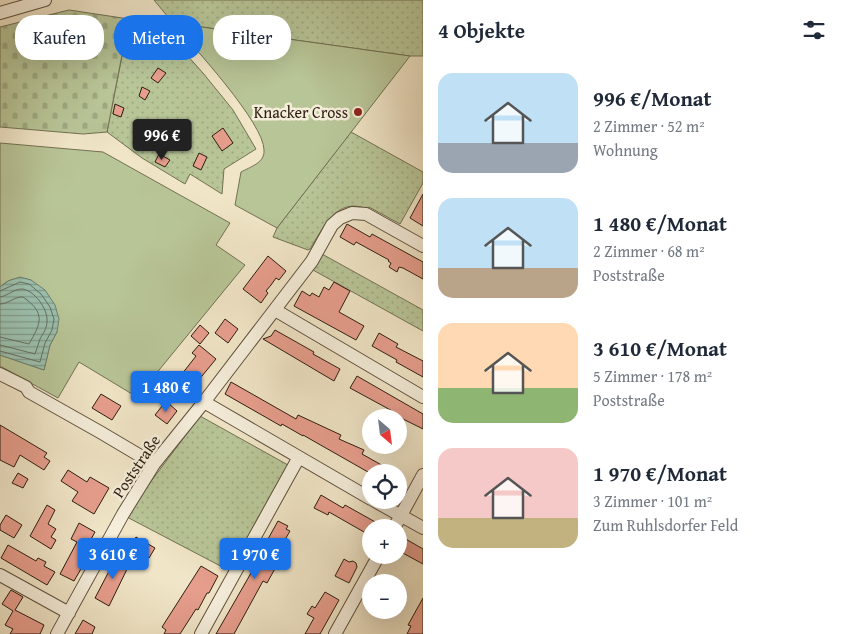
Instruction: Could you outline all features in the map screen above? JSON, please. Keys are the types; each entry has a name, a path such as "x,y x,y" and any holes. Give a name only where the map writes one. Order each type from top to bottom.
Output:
{"street":[{"path":"0,13 45,0"},
{"name":"Poststraße","path":"57,634 123,514 154,464 312,261 332,225 340,218 352,213 366,214 423,246"},
{"path":"275,310 423,397"},
{"path":"0,374 26,387 29,392 154,464"},
{"path":"204,402 362,493"},
{"path":"201,634 299,457"},
{"path":"399,519 423,475"},
{"path":"389,509 423,528"},
{"path":"335,634 374,564"},
{"path":"0,574 68,613"}],"green space":[{"path":"154,0 423,0 423,56 410,56 291,39 291,15 213,15 213,29 203,27 203,15 166,15"},
{"path":"69,10 102,15 49,15"},
{"path":"104,15 114,17 114,60 121,60 107,132 83,134 0,127 0,27 15,23 15,60 104,60"},
{"path":"203,27 213,29 213,60 291,60 291,39 410,56 277,228 235,205 241,172 260,161 264,150 261,138 253,122 203,57"},
{"path":"121,60 191,60 233,110 256,149 224,169 222,194 190,174 185,184 142,158 107,132"},
{"path":"351,132 423,172 423,183 400,224 369,207 367,209 356,206 339,210 332,216 308,250 273,237 277,228"},
{"path":"0,143 103,152 230,223 216,245 245,265 137,397 79,362 58,398 0,366 0,355 44,370 50,345 57,332 31,280 14,279 0,287"},
{"path":"322,254 423,310 423,331 313,270"},
{"path":"200,416 288,465 230,571 125,516"}],"water":[{"path":"20,277 31,280 45,290 55,305 59,319 57,332 50,345 44,370 0,355 0,287 8,281"}],"building":[{"path":"158,68 166,73 158,83 151,78"},
{"path":"142,87 150,91 145,100 139,96"},
{"path":"115,104 124,108 121,117 113,114"},
{"path":"223,128 233,143 222,151 212,136"},
{"path":"199,153 207,157 201,170 193,166"},
{"path":"159,154 170,160 165,167 155,162"},
{"path":"423,194 423,226 410,218"},
{"path":"347,224 370,237 372,234 423,262 423,279 403,268 399,267 397,272 389,267 391,263 389,260 356,242 354,245 340,237"},
{"path":"268,256 286,271 279,280 276,278 266,291 268,293 261,303 243,289"},
{"path":"334,282 350,291 339,312 364,326 356,340 294,306 302,291 310,296 312,293 319,297 324,287 329,290"},
{"path":"225,319 238,329 228,343 215,333"},
{"path":"200,325 209,333 200,344 191,336"},
{"path":"275,330 340,369 334,381 263,339 271,336"},
{"path":"379,333 398,344 396,347 423,361 423,377 372,346"},
{"path":"199,345 216,359 188,393 184,390 175,402 163,393 169,386 171,388 196,356 192,353"},
{"path":"357,376 423,414 423,429 408,422 408,409 389,409 350,388"},
{"path":"231,382 296,419 298,415 341,435 339,439 362,449 362,454 380,464 362,464 362,469 225,394"},
{"path":"101,394 121,406 112,420 92,408"},
{"path":"166,401 177,411 167,424 155,415"},
{"path":"0,425 47,453 44,457 50,461 44,470 20,455 14,467 0,460"},
{"path":"68,470 87,482 90,477 109,488 94,514 72,501 78,492 61,481"},
{"path":"18,473 28,479 23,488 12,483"},
{"path":"321,495 343,508 345,505 370,519 362,519 362,531 329,512 328,515 314,508"},
{"path":"47,505 55,510 48,524 56,529 51,537 56,540 51,549 30,536"},
{"path":"6,515 22,525 14,538 0,530 0,525"},
{"path":"278,521 288,526 286,529 290,531 272,562 277,565 267,583 263,581 234,634 216,634 270,540 268,539"},
{"path":"79,523 95,532 80,559 85,562 74,581 60,574 77,542 71,539"},
{"path":"136,537 155,548 149,558 130,548"},
{"path":"407,540 423,549 423,564 407,555"},
{"path":"8,545 36,561 38,558 46,562 44,566 55,572 47,585 1,558"},
{"path":"118,554 131,561 109,606 95,598"},
{"path":"344,559 349,562 353,561 357,567 349,583 335,576"},
{"path":"201,566 218,576 209,593 207,593 198,610 196,609 180,634 164,634 166,630 162,627"},
{"path":"11,590 23,597 15,610 44,625 40,634 10,634 13,629 5,625 13,611 2,604"},
{"path":"325,592 339,600 320,634 305,634 314,618 307,614 312,606 315,608"},
{"path":"423,598 423,634 407,634 411,626 408,625"},
{"path":"83,620 95,627 92,634 75,634"}],"place":[{"name":"Knacker Cross","path":"358,112"}]}
